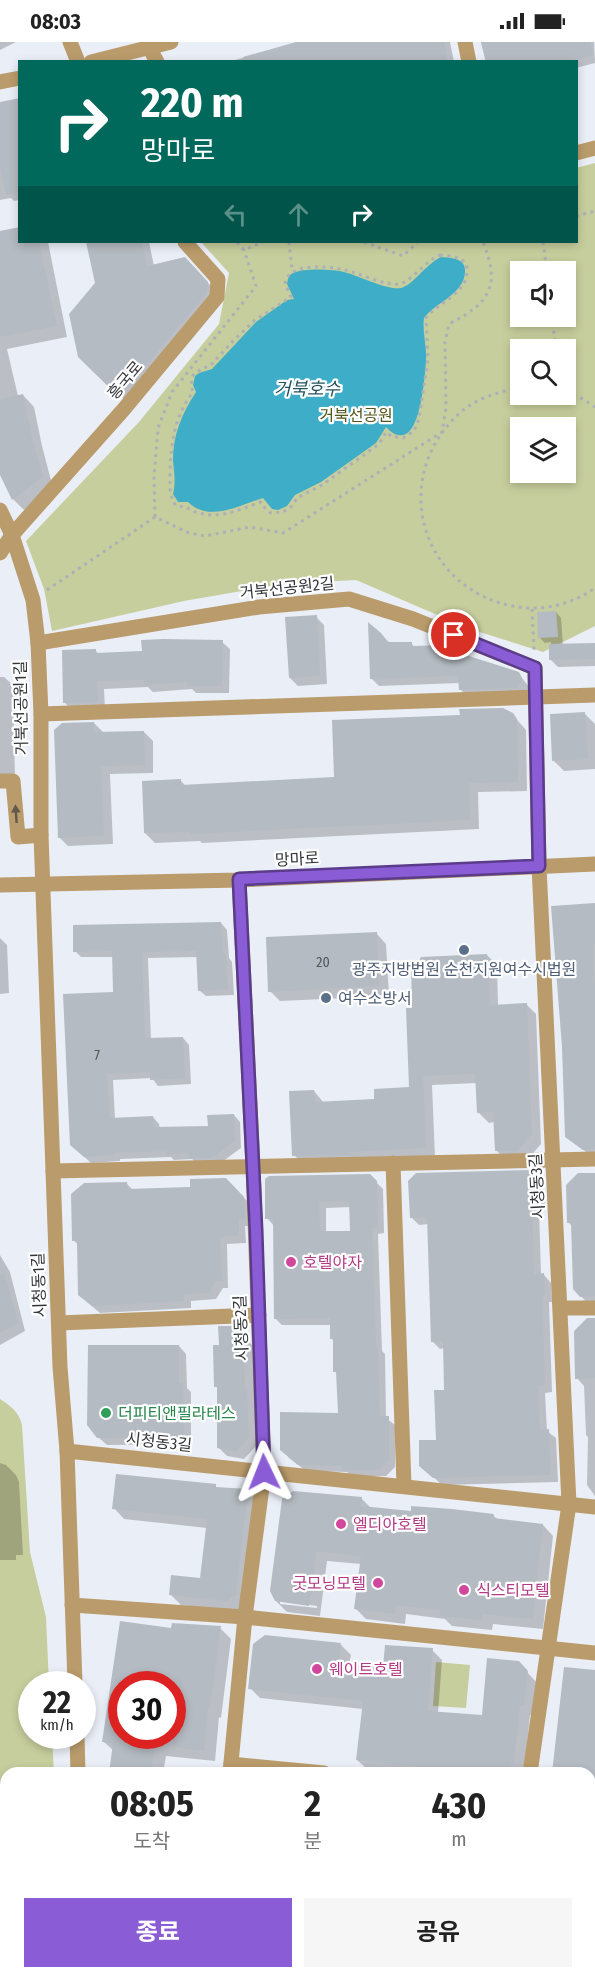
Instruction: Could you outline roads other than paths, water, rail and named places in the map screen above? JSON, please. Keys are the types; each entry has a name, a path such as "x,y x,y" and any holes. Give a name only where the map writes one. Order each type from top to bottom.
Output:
{"street":[{"path":"70,42 77,60"},
{"path":"96,60 131,47 149,47 171,42"},
{"path":"465,42 470,60"},
{"path":"149,47 157,60"},
{"path":"0,82 18,78"},
{"path":"578,152 595,148"},
{"name":"흥국로","path":"12,535 124,409 217,297 218,279 186,243"},
{"name":"거북선공원1길","path":"0,510 12,535 33,600 38,643 43,884"},
{"path":"0,554 12,535"},
{"name":"거북선공원2길","path":"38,643 259,608 349,599 413,619 535,668 536,698"},
{"path":"41,714 595,696"},
{"path":"536,698 539,866"},
{"path":"0,782 13,781 18,837 41,835"},
{"name":"망마로","path":"0,885 239,879 595,864"},
{"name":"시청동3길","path":"531,1767 569,1504 539,866"},
{"name":"시청동2길","path":"231,1767 245,1617 264,1472 253,1166 239,879"},
{"name":"시청동1길","path":"43,884 60,1367 67,1451 75,1671"},
{"path":"53,1171 595,1159"},
{"path":"393,1163 404,1486"},
{"path":"561,1308 595,1308"},
{"path":"59,1323 259,1315"},
{"name":"시청동3길","path":"67,1451 569,1504"},
{"path":"569,1504 595,1506"},
{"path":"72,1605 245,1617 595,1653"},
{"path":"77,1749 78,1767"}],"water":[{"name":"거북호수","path":"441,257 461,261 465,272 460,286 424,318 426,355 423,389 419,412 406,434 397,435 386,427 376,443 321,482 295,495 287,506 278,510 272,509 263,498 215,512 197,508 188,502 178,502 173,494 175,442 186,408 196,392 193,385 195,376 212,369 256,322 287,300 294,299 287,284 290,275 304,270 333,270 389,287 401,288"}],"place":[{"name":"광주지방법원 순천지원여수시법원","path":"464,950"},
{"name":"여수소방서","path":"326,998"},
{"name":"호텔야자","path":"291,1262"},
{"name":"더피티앤필라테스","path":"106,1413"},
{"name":"엘디아호텔","path":"341,1524"},
{"name":"굿모닝모텔","path":"378,1583"},
{"name":"식스티모텔","path":"464,1590"},
{"name":"웨이트호텔","path":"317,1669"}],"park label":[{"name":"거북선공원","path":"356,415"}]}
